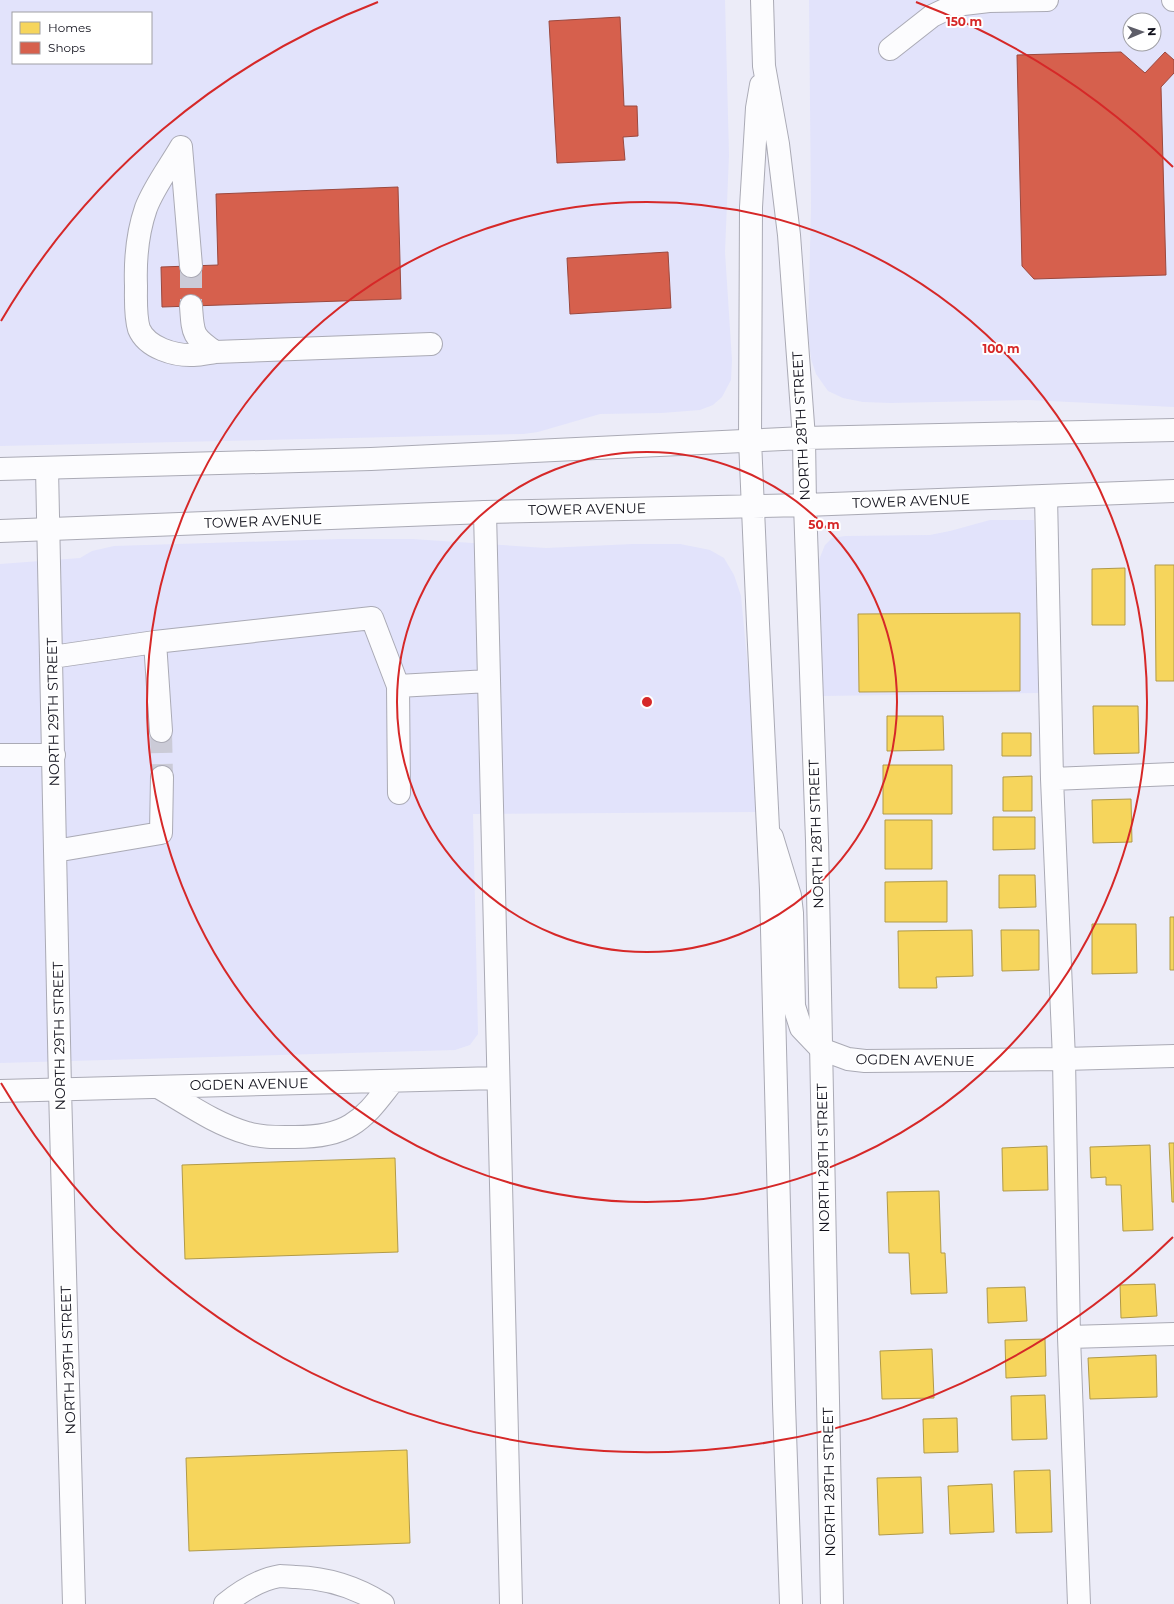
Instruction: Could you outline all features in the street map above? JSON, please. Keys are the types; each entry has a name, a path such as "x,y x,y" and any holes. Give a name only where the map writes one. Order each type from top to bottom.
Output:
{"main road":[{"name":"NORTH 28TH STREET","path":"762,0 764,66 778,144 788,235 804,438 817,840 832,1604"},
{"path":"890,49 932,16 955,5 990,1 1047,0"},
{"name":"NORTH 28TH STREET","path":"764,66 757,108 751,207 750,440 771,890 784,1404 791,1604"},
{"path":"191,266 181,147 147,207 137,238 135,265 139,329 146,338 157,347 177,354 193,355 215,352 431,344"},
{"path":"191,306 195,335 202,344 215,352"},
{"path":"0,469 371,458 804,438 1174,430"},
{"name":"NORTH 29TH STREET","path":"48,468 60,1089 74,1604"},
{"name":"TOWER AVENUE","path":"0,531 485,512 805,505 1174,491"},
{"path":"1046,496 1052,779 1064,1060 1070,1337 1079,1604"},
{"path":"485,512 511,1604"},
{"path":"52,657 155,642 372,618 398,686 399,793"},
{"path":"155,642 161,731"},
{"path":"398,686 489,681"},
{"path":"0,755 54,755"},
{"path":"1052,779 1174,774"},
{"path":"55,851 161,833 162,777"},
{"name":"OGDEN AVENUE","path":"768,826 790,896 792,913 794,1006 801,1028 821,1049 848,1059 865,1062 1064,1060 1174,1056"},
{"name":"OGDEN AVENUE","path":"0,1091 498,1078"},
{"path":"158,1086 215,1120 248,1134 275,1137 310,1137 333,1133 351,1125 371,1109 393,1081"},
{"path":"1070,1337 1174,1334"},
{"path":"225,1604 256,1584 280,1576 310,1577 338,1583 367,1594 383,1604"}],"shaded area":[{"path":"0,0 725,0 729,155 725,252 732,360 731,380 722,397 713,405 700,410 662,413 600,414 538,432 523,434 0,446"},
{"path":"809,0 1174,0 1174,407 1028,400 891,403 863,402 843,398 828,391 816,374 811,359 808,333 811,207"},
{"path":"990,520 1034,520 1039,693 821,696 818,591 819,560 825,545 832,538 845,536 930,535"},
{"path":"339,539 412,539 546,548 633,544 680,544 710,550 724,558 734,575 741,596 751,701 757,812 473,814 478,1034 470,1045 455,1050 0,1063 0,564 80,558 92,551 114,546"}],"building: Homes":[{"path":"1155,565 1174,565 1174,681 1156,681"},
{"path":"1125,568 1125,625 1092,625 1092,569"},
{"path":"1020,613 1020,691 859,692 858,614"},
{"path":"1093,706 1138,706 1139,753 1094,754"},
{"path":"887,716 943,716 944,750 887,751"},
{"path":"1002,733 1031,733 1031,756 1002,756"},
{"path":"883,765 952,765 952,814 883,814"},
{"path":"1032,776 1032,811 1003,811 1003,777"},
{"path":"1131,799 1132,842 1093,843 1092,800"},
{"path":"993,817 1035,817 1035,849 993,850"},
{"path":"885,820 932,820 932,869 885,869"},
{"path":"999,875 1035,875 1036,907 999,908"},
{"path":"947,881 947,922 885,922 885,882"},
{"path":"1170,917 1174,917 1174,970 1170,970"},
{"path":"1092,924 1136,924 1137,973 1092,974"},
{"path":"972,930 973,976 936,977 937,988 899,988 898,931"},
{"path":"1001,930 1039,930 1039,970 1002,971"},
{"path":"1169,1143 1174,1143 1174,1202 1172,1202"},
{"path":"1150,1145 1153,1230 1123,1231 1121,1185 1106,1185 1106,1177 1091,1178 1090,1147"},
{"path":"1047,1146 1048,1190 1003,1191 1002,1148"},
{"path":"395,1158 398,1252 185,1259 182,1165"},
{"path":"939,1191 941,1253 945,1253 947,1293 911,1294 909,1253 889,1253 887,1192"},
{"path":"1155,1284 1157,1316 1121,1318 1120,1285"},
{"path":"1025,1287 1027,1321 988,1323 987,1288"},
{"path":"1045,1339 1046,1376 1006,1378 1005,1340"},
{"path":"932,1349 934,1398 882,1399 880,1351"},
{"path":"1156,1355 1157,1397 1090,1399 1088,1358"},
{"path":"1045,1395 1047,1439 1012,1440 1011,1396"},
{"path":"957,1418 958,1452 924,1453 923,1419"},
{"path":"407,1450 410,1543 189,1551 186,1458"},
{"path":"1050,1470 1052,1532 1016,1533 1014,1471"},
{"path":"921,1477 923,1533 879,1535 877,1478"},
{"path":"992,1484 994,1532 950,1534 948,1486"}],"building: Shops":[{"path":"620,17 624,106 637,106 638,136 623,137 625,160 557,163 549,21"},
{"path":"1121,52 1145,73 1165,52 1174,60 1174,73 1161,87 1166,275 1034,279 1022,266 1017,55"},
{"path":"398,187 401,299 162,307 161,267 218,265 216,194"},
{"path":"668,252 671,308 570,314 567,258"}],"tunnel":[{"path":"191,266 191,306"},
{"path":"161,731 162,777"}]}
